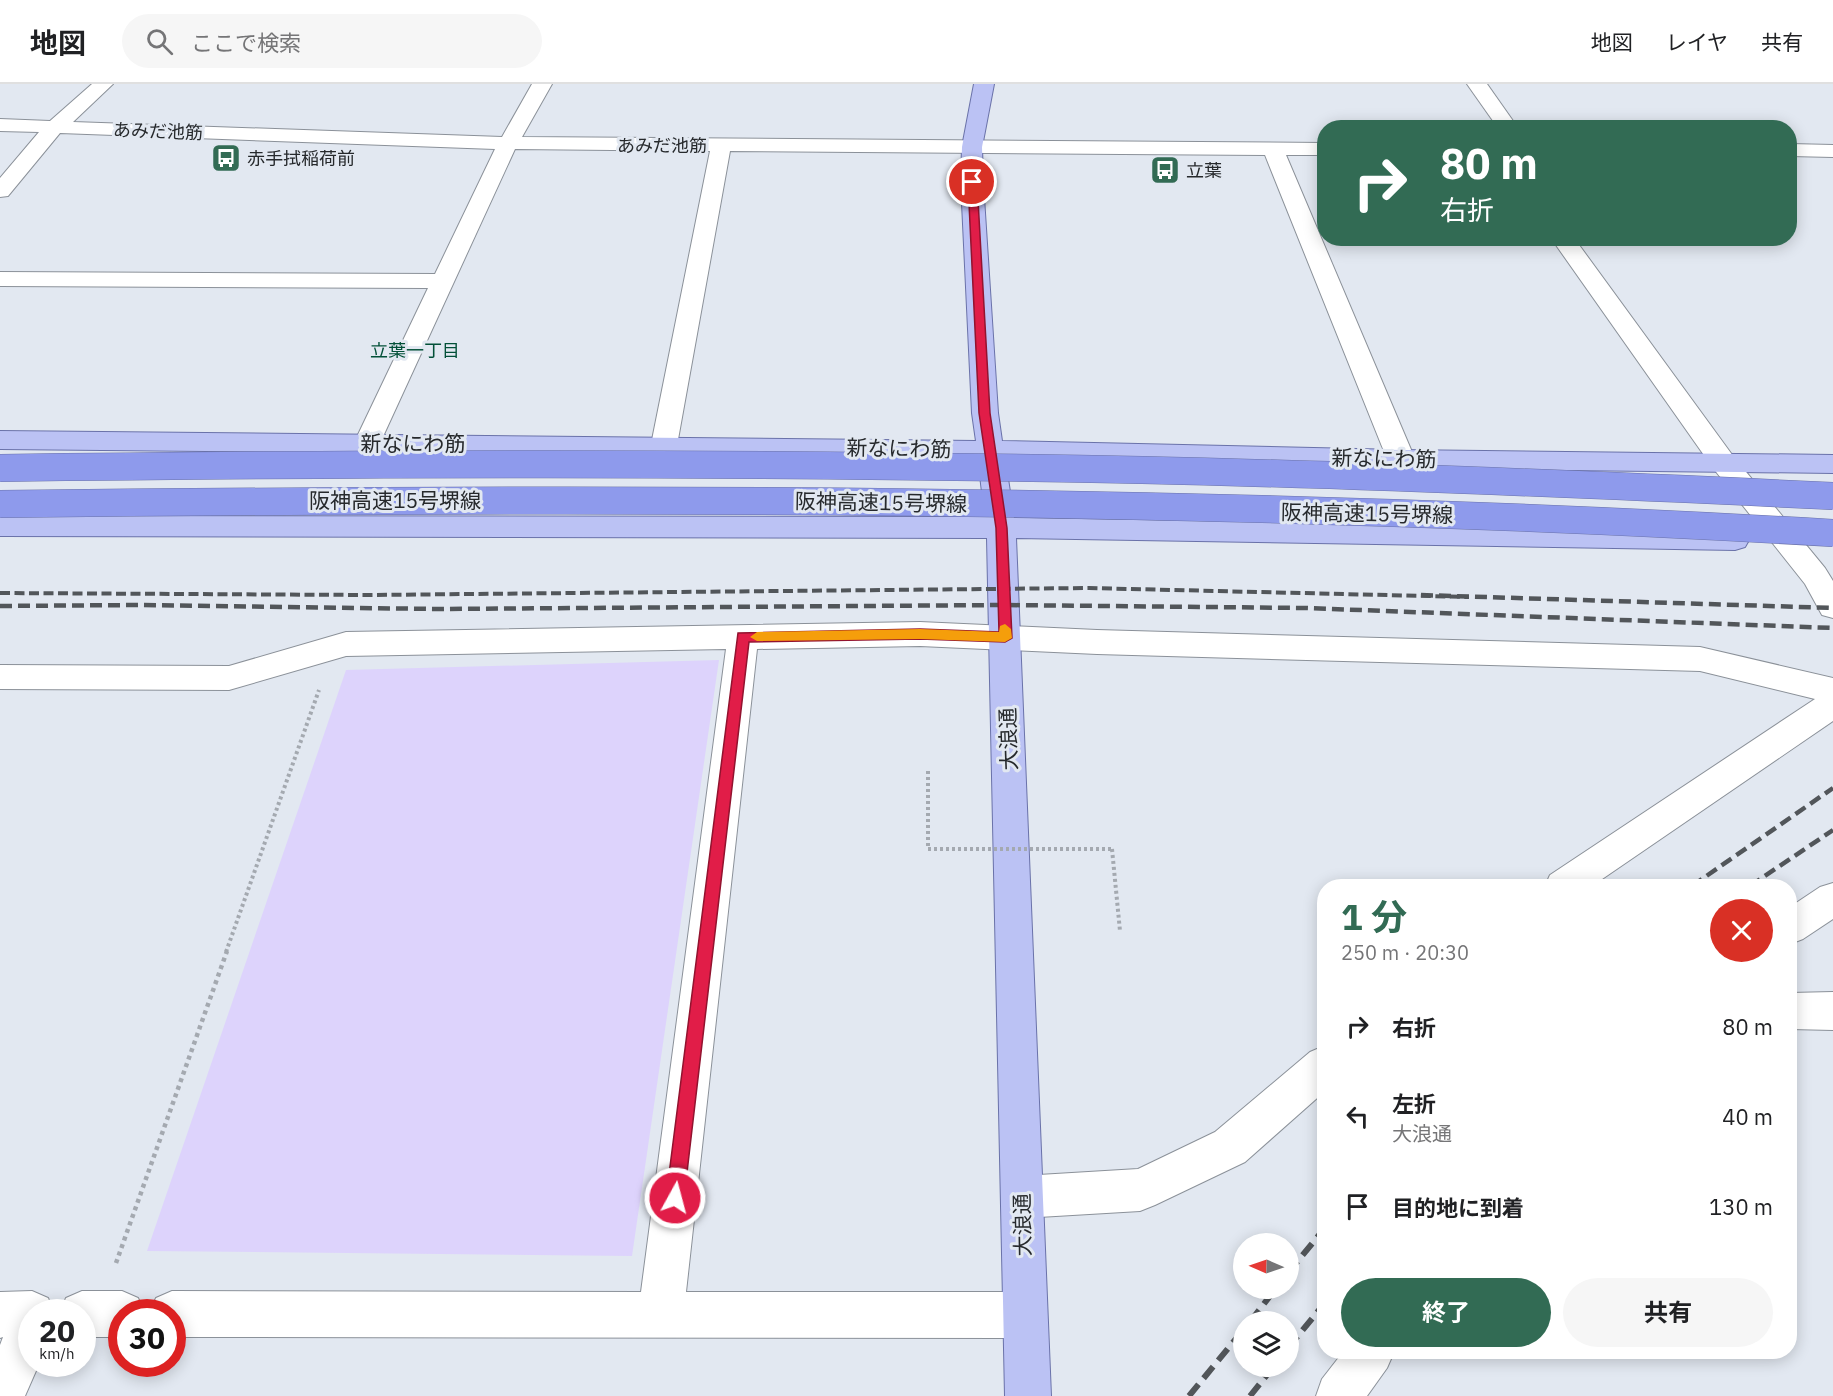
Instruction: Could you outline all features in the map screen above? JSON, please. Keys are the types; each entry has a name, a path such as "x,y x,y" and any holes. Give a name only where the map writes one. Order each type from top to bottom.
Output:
{"highway":[{"name":"阪神高速15号堺線","path":"0,468 303,464 901,465 1511,481 1833,496"},
{"name":"阪神高速15号堺線","path":"0,504 279,500 904,502 1524,517 1833,533"}],"main road":[{"name":"大浪通","path":"984,84 972,147 983,390 989,450 1001,528 1028,1396"},
{"name":"新なにわ筋","path":"0,440 664,445 1401,459 1833,464"},
{"path":"0,526 1001,528 1833,541"}],"street":[{"path":"0,191 56,128 103,84"},
{"path":"367,442 507,143 542,84"},
{"path":"1477,84 1502,120"},
{"name":"あみだ池筋","path":"0,125 507,143 1317,149"},
{"path":"664,445 721,145"},
{"path":"1273,148 1401,459"},
{"path":"1797,150 1833,151"},
{"path":"1568,246 1723,462 1815,576 1833,607"},
{"path":"0,279 443,281"},
{"path":"0,676 229,678 346,644 920,634 1097,642 1700,659 1833,691"},
{"path":"661,1315 743,637"},
{"path":"1573,879 1833,704"},
{"path":"1797,922 1833,899"},
{"path":"1797,1011 1833,1011"},
{"path":"1022,1197 1140,1190 1230,1147 1317,1072"},
{"path":"0,1315 18,1314"},
{"path":"186,1314 1024,1315"},
{"path":"2,1396 18,1358"},
{"path":"1339,1396 1366,1359"}],"path":[{"path":"116,1263 320,687"},
{"path":"928,771 928,849 1112,849 1120,931"}],"shaded area":[{"path":"719,660 632,1256 147,1251 346,670"}],"railway":[{"path":"0,593 369,595 1089,588 1469,597"},
{"path":"1421,595 1833,608"},
{"path":"0,606 138,605 436,609 1004,605 1307,608 1833,628"},
{"path":"1702,879 1833,788"},
{"path":"1760,879 1833,830"},
{"path":"1299,1260 1317,1238"},
{"path":"1258,1311 1268,1299"},
{"path":"1299,1335 1317,1313"},
{"path":"1189,1396 1233,1342"},
{"path":"1250,1396 1265,1377"}],"slow traffic":[{"path":"757,637 920,634 1005,638 1005,629"}],"place":[{"name":"赤手拭稲荷前","path":"226,158"},
{"name":"立葉","path":"1165,170"}],"district":[{"name":"立葉一丁目","path":"415,350"}],"route":[{"path":"675,1198 743,637 920,634 1005,638 1001,528 985,413 972,182"}]}
